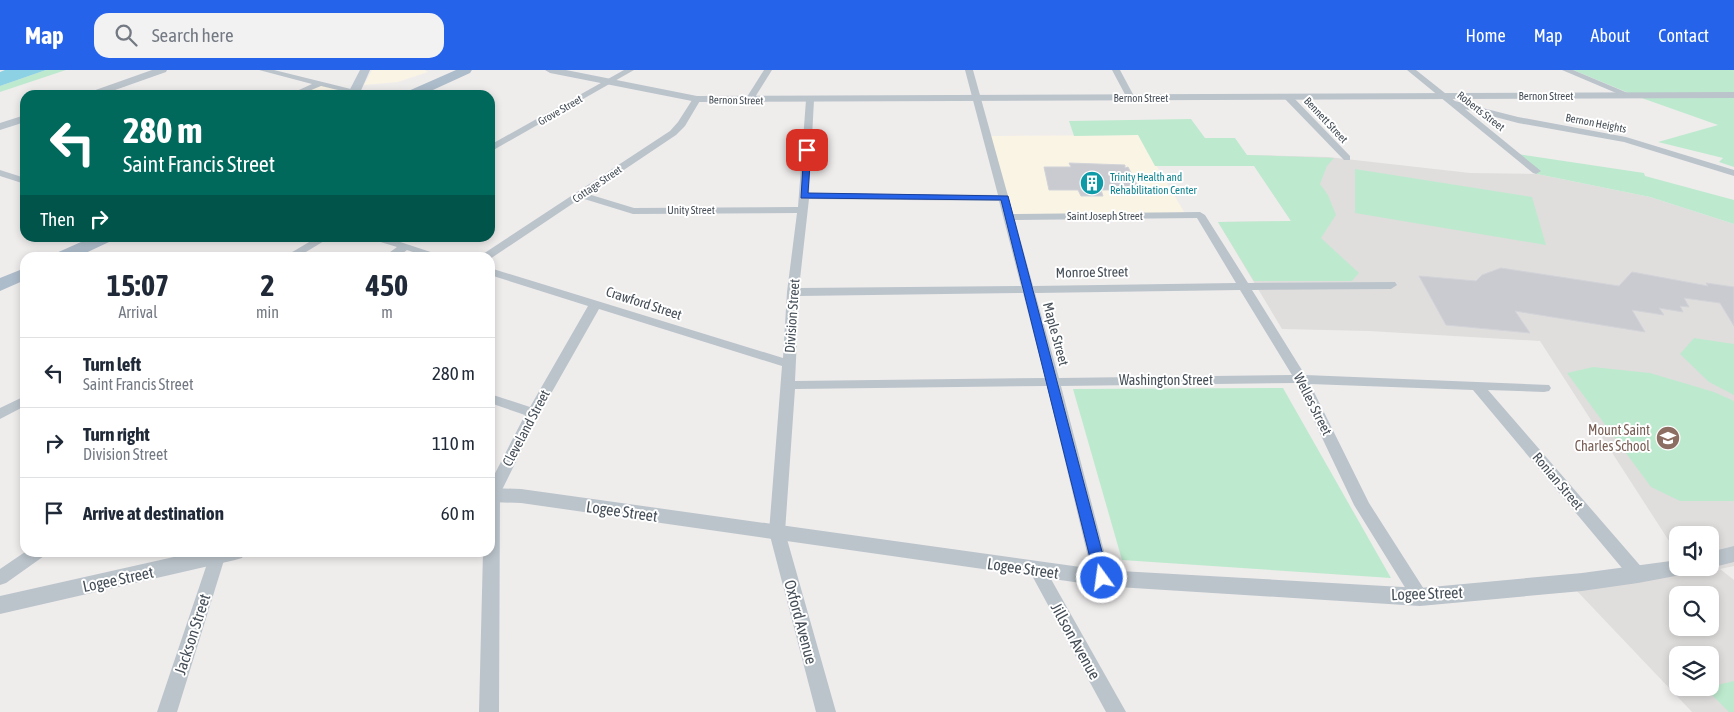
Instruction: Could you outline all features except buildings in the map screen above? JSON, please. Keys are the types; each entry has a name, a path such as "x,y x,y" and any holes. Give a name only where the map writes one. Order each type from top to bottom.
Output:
{"main road":[{"path":"355,90 365,70"},
{"path":"422,90 466,70"},
{"path":"73,252 94,242"},
{"path":"0,285 20,276"}],"street":[{"path":"105,90 162,70"},
{"path":"263,70 344,90"},
{"name":"Bernon Street","path":"550,70 697,99 1288,97 1448,100 1734,95"},
{"name":"Grove Street","path":"495,147 630,70"},
{"path":"749,100 768,70"},
{"name":"Maple Street","path":"969,70 1053,381 1102,578"},
{"path":"1116,70 1131,98"},
{"name":"Roberts Street","path":"1411,70 1536,171"},
{"path":"1566,70 1631,96"},
{"path":"304,90 320,83"},
{"name":"Bennett Street","path":"1288,97 1347,158"},
{"name":"Cottage Street","path":"493,252 673,133 682,124 697,99"},
{"name":"Division Street","path":"777,532 793,292 804,196 810,100"},
{"name":"Bernon Heights","path":"1448,100 1518,120 1626,140 1734,173"},
{"path":"0,127 20,120"},
{"path":"0,173 20,179"},
{"name":"Unity Street","path":"581,195 633,211 802,210"},
{"path":"804,196 1005,198"},
{"name":"Saint Joseph Street","path":"1010,217 1200,215"},
{"name":"Welles Street","path":"1200,215 1301,379 1362,505 1420,596"},
{"path":"297,252 316,242"},
{"path":"392,242 426,252"},
{"path":"397,252 407,246"},
{"name":"Crawford Street","path":"495,273 789,364"},
{"name":"Monroe Street","path":"793,292 1391,285"},
{"name":"Cleveland Street","path":"495,486 532,413 596,303"},
{"name":"Washington Street","path":"788,385 1301,379 1544,388"},
{"name":"Ronian Street","path":"1478,387 1638,575"},
{"path":"495,400 532,413"},
{"path":"0,414 20,403"},
{"name":"Logee Street","path":"495,494 521,496 1102,578 1420,596 1638,575 1669,570"},
{"name":"Oxford Avenue","path":"777,532 826,712"},
{"path":"1719,558 1734,554"},
{"path":"0,578 31,557"},
{"name":"Logee Street","path":"0,604 217,557"},
{"name":"Jackson Street","path":"167,712 225,557"},
{"name":"Cleveland Street","path":"489,712 490,557"},
{"name":"Jillson Avenue","path":"1037,570 1116,712"}],"shaded area":[{"path":"372,70 425,70 428,72 398,82 364,85"},
{"path":"321,83 358,90 303,90"},
{"path":"1138,135 1186,215 1012,216 990,136"},
{"name":"Mount Saint Charles School","path":"1247,155 1328,157 1470,173 1537,174 1650,197 1734,224 1734,566 1720,569 1734,580 1734,712 1692,712 1677,696 1719,696 1719,646 1669,646 1669,688 1575,589 1670,576 1719,576 1719,526 1669,526 1669,541 1540,341 1369,331 1282,329 1218,222 1291,221"}],"green space":[{"path":"46,70 66,70 0,92 0,86"},
{"path":"1573,70 1734,70 1734,167 1719,162 1723,158 1658,142 1718,125 1636,96"},
{"path":"1191,119 1205,138 1235,138 1247,155 1334,158 1327,166 1320,184 1328,195 1336,215 1321,238 1359,273 1352,281 1254,281 1218,222 1291,221 1254,166 1155,166 1138,135 1074,136 1069,121"},
{"path":"1511,153 1644,173 1645,176 1734,200 1734,224 1650,197 1537,174"},
{"path":"1355,169 1532,197 1546,245 1355,213"},
{"path":"1694,338 1734,344 1734,395 1709,382 1680,354"},
{"path":"1593,367 1650,373 1714,392 1734,401 1734,501 1680,501 1651,487 1567,373"},
{"path":"1283,388 1391,578 1122,560 1073,389"},
{"path":"1734,681 1734,712 1729,712 1713,696 1719,696 1719,685"}],"water":[{"path":"5,70 46,70 0,86 0,72"}],"place":[{"name":"Trinity Health and Rehabilitation Center","path":"1092,183"},
{"name":"Mount Saint Charles School","path":"1668,438"}],"route":[{"path":"807,150 804,196 1005,198 1102,578"}]}
